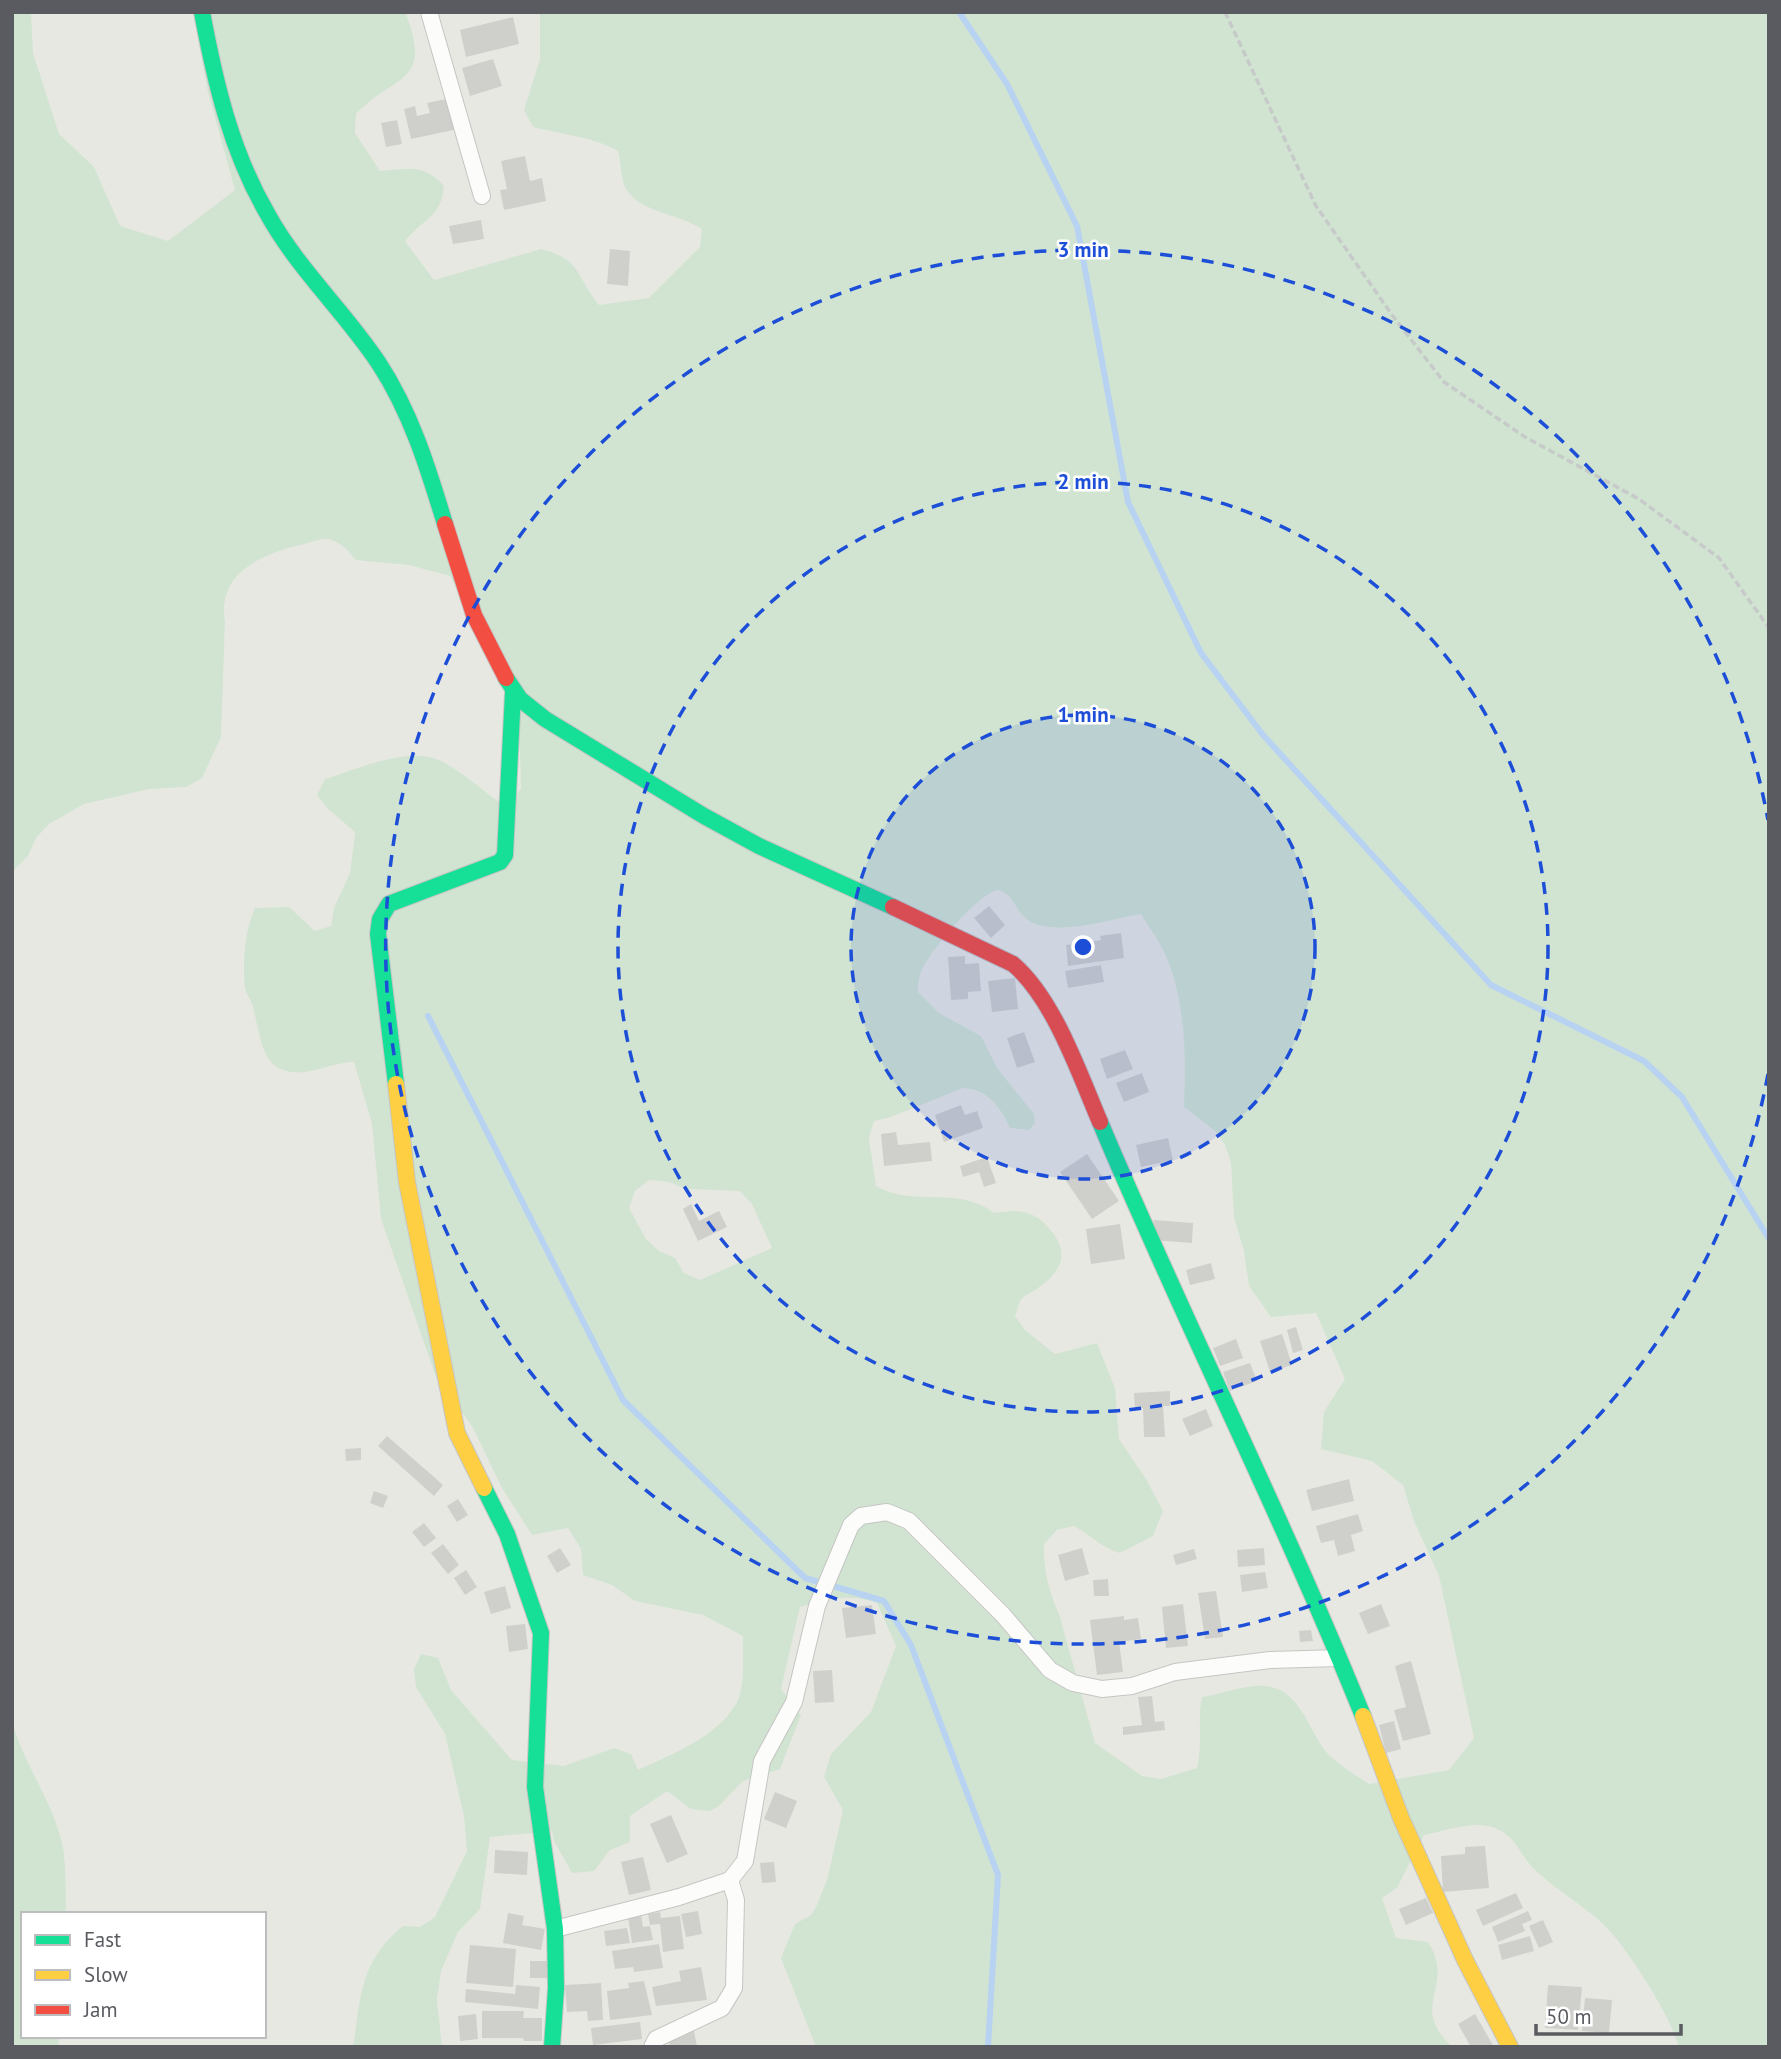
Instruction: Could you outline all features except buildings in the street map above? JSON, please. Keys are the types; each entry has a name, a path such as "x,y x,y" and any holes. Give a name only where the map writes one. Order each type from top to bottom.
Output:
{"street":[{"path":"202,12 215,88 244,167 282,239 375,356 401,400 419,443 457,568 489,647 513,693 571,737 757,845 1013,964 1026,975 1046,1006 1079,1073 1161,1268 1247,1446 1274,1516 1316,1599 1401,1818 1465,1960 1510,2047"},
{"path":"429,12 481,196"},
{"path":"513,693 505,855 500,862 389,904 380,919 378,934 407,1182 457,1433 507,1534 541,1633 535,1787 555,1929 556,1988 552,2047"},
{"path":"555,1929 679,1897 730,1880 745,1861 762,1761 794,1702 817,1606 830,1570 851,1525 860,1516 887,1512 909,1521 978,1588 1049,1670 1073,1683 1102,1689 1132,1686 1175,1672 1270,1660 1339,1658"},
{"path":"652,2047 656,2039 722,2008 734,1988 736,1900 730,1880"}],"path":[{"path":"1226,12 1316,206 1392,315 1444,382 1525,438 1639,499 1719,558 1769,628"}],"green space":[{"path":"12,12 31,12 33,53 59,134 94,167 120,226 168,241 235,190 208,92 193,12 405,12 413,36 415,53 412,66 405,76 356,114 355,133 380,171 415,169 430,174 444,186 435,212 405,241 434,280 541,249 555,253 577,270 599,305 649,298 700,247 702,229 648,207 630,194 624,185 618,151 588,139 533,127 524,110 540,59 540,12 1769,12 1769,2047 1678,2047 1675,2035 1649,1985 1607,1928 1536,1871 1509,1837 1497,1829 1480,1825 1424,1835 1397,1888 1382,1898 1396,1938 1428,1942 1436,1958 1438,1971 1432,2007 1433,2019 1439,2032 1452,2047 816,2047 781,1958 795,1924 811,1915 827,1880 843,1810 824,1777 831,1754 871,1712 896,1646 877,1603 847,1598 800,1607 781,1689 801,1715 780,1769 743,1781 718,1807 709,1811 691,1809 667,1791 630,1816 630,1842 610,1850 594,1871 572,1873 554,1841 552,1831 490,1837 480,1909 458,1932 441,1971 437,1999 442,2047 353,2047 361,1995 370,1966 378,1952 403,1926 420,1927 435,1917 467,1851 464,1816 445,1734 416,1687 414,1669 421,1654 438,1658 451,1690 512,1760 564,1766 614,1748 631,1754 638,1770 706,1735 729,1714 742,1687 743,1636 703,1615 635,1601 612,1585 583,1575 581,1549 568,1528 532,1535 502,1488 472,1426 436,1377 381,1219 372,1124 354,1062 303,1072 286,1071 277,1067 262,1045 245,988 245,947 255,908 289,907 315,931 331,926 334,908 350,873 355,832 328,809 317,795 325,779 385,760 417,756 432,758 452,767 502,804 521,789 519,714 450,576 409,565 356,560 342,545 328,539 289,548 273,553 246,568 228,590 224,604 221,737 202,778 186,787 149,789 84,804 49,824 36,838 28,856 12,872","holes":["998,890 1011,898 1024,917 1035,924 1048,927 1080,926 1141,914 1163,949 1174,979 1182,1015 1185,1052 1184,1107 1215,1131 1225,1145 1231,1163 1234,1217 1244,1251 1249,1286 1271,1317 1316,1313 1345,1379 1324,1412 1321,1449 1372,1461 1403,1485 1414,1521 1439,1576 1474,1738 1449,1770 1369,1784 1329,1755 1290,1697 1282,1691 1263,1686 1245,1687 1202,1697 1197,1768 1161,1779 1142,1776 1095,1743 1050,1589 1044,1544 1057,1530 1074,1526 1120,1553 1153,1536 1163,1511 1146,1479 1119,1439 1115,1388 1097,1343 1055,1354 1025,1330 1015,1316 1022,1299 1047,1281 1061,1260 1059,1244 1048,1227 1030,1214 1017,1211 994,1213 966,1200 905,1196 876,1186 869,1138 874,1121 891,1117 963,1088 972,1089 992,1100 1010,1128 1029,1130 1035,1123 1034,1114 997,1068 981,1036 939,1013 918,992 919,977 924,966 942,940 978,902","649,1180 669,1182 686,1189 740,1191 752,1204 772,1248 700,1280 684,1273 675,1258 659,1251 646,1239 629,1208 635,1191"]},
{"path":"12,1721 62,1843 66,1912 21,1912 21,2038 59,2038 58,2047 12,2047"}],"waterway":[{"path":"959,12 1007,84 1077,226 1128,502 1201,653 1263,735 1491,985 1644,1061 1682,1097 1769,1239"},
{"path":"428,1016 623,1400 805,1578 884,1601 911,1645 998,1875 988,2047"}],"traffic: fast":[{"path":"202,12 226,116 254,189 292,252 365,343 390,381 418,441 445,524"},
{"path":"506,678 520,699 545,719 704,816 759,846 893,907"},
{"path":"396,1084 378,934 380,919 389,904 500,862 505,855 513,693"},
{"path":"1100,1122 1300,1567 1363,1716"},
{"path":"484,1488 507,1534 541,1633 535,1787 555,1929 556,1988 552,2047"}],"traffic: slow":[{"path":"396,1084 407,1182 457,1433 484,1488"},
{"path":"1363,1716 1401,1818 1465,1960 1510,2047"}],"traffic: jam":[{"path":"445,524 474,615 506,678"},
{"path":"893,907 1013,964 1028,979 1053,1016 1100,1122"}]}
